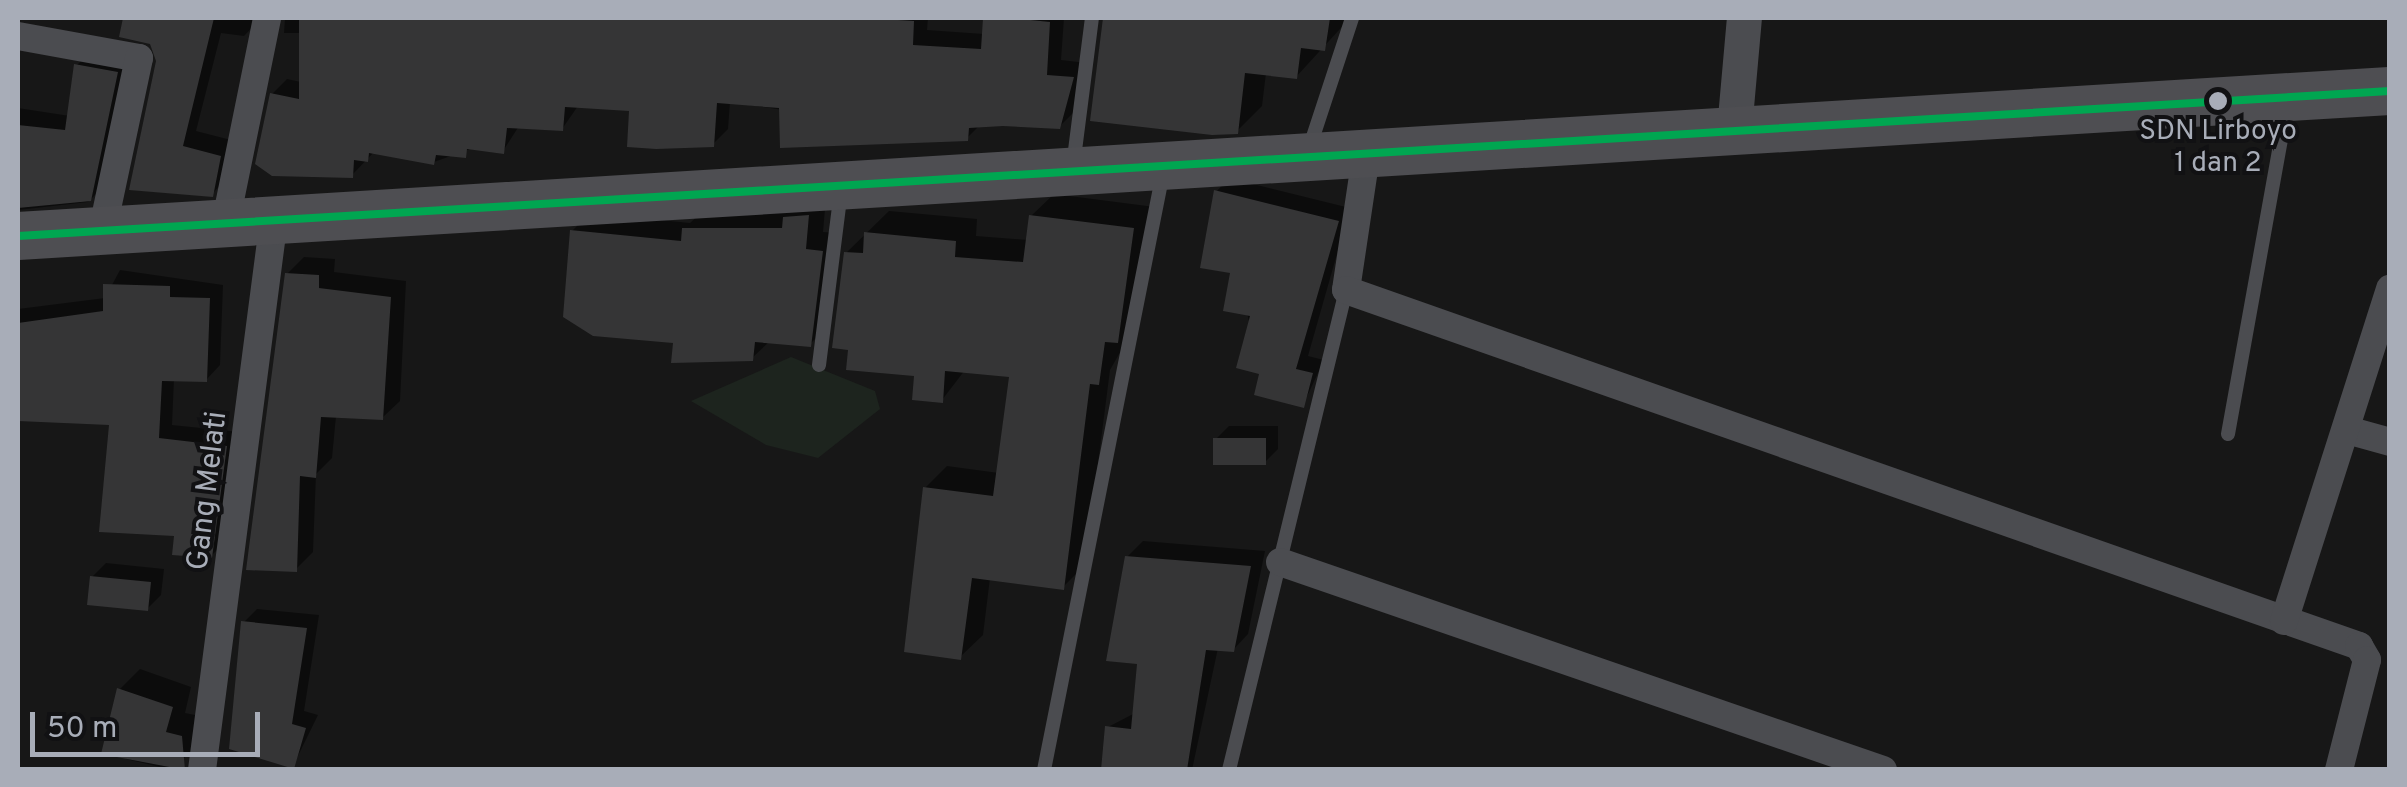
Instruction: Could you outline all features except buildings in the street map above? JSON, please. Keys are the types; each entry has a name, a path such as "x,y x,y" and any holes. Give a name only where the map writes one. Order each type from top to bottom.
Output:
{"highway":[{"path":"18,236 103,227 1303,160 1734,129 2390,91"}],"street":[{"path":"226,220 266,18"},
{"path":"1734,129 1744,18"},
{"path":"18,36 139,58 103,227"},
{"path":"1366,156 1346,290 1704,409 2366,651 2338,770"},
{"name":"Gang Melati","path":"202,770 274,218"},
{"path":"2284,622 2390,288"},
{"path":"2347,430 2390,442"},
{"path":"1280,562 1882,770"}],"lane":[{"path":"1072,173 1092,18"},
{"path":"1303,160 1352,18"},
{"path":"2228,434 2288,98"},
{"path":"1044,770 1164,168"},
{"path":"819,365 842,186"},
{"path":"1230,770 1346,290"}],"shaded area":[{"path":"791,357 875,391 880,409 818,458 766,445 691,401"}],"transit line":[{"path":"18,236 2390,91"}],"place":[{"name":"SDN Lirboyo 1 dan 2","path":"2218,101"}]}
